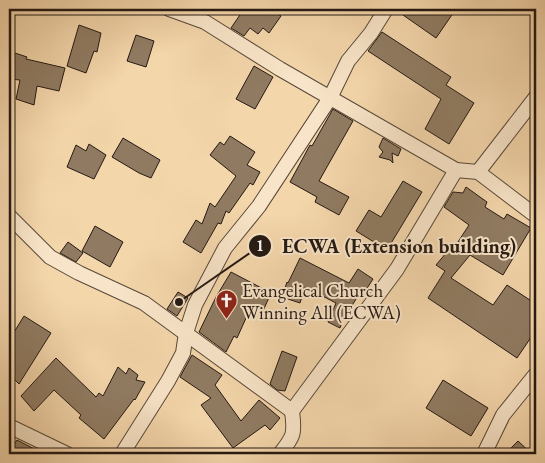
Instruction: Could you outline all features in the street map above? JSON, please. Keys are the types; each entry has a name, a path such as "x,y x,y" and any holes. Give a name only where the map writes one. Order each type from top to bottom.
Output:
{"street":[{"path":"169,9 205,22 280,69 456,170 478,172 536,216"},
{"path":"122,454 168,381 183,353 186,332 195,305 225,248 259,206 330,98 348,61 371,34 386,9"},
{"path":"478,172 536,97"},
{"path":"292,411 397,269 456,170"},
{"path":"9,216 50,257 79,273 144,303 292,411 295,430 290,441 280,454"},
{"path":"484,454 503,415 536,374"},
{"path":"9,426 67,454"}],"building":[{"path":"244,9 270,9 281,16 269,33 263,28 258,34 250,28 244,36 231,28"},
{"path":"408,9 456,9 436,38 403,15"},
{"path":"79,25 101,33 97,52 94,51 86,73 67,66"},
{"path":"382,32 451,77 446,85 474,103 449,144 425,129 441,99 368,51"},
{"path":"136,35 154,41 146,67 127,61"},
{"path":"9,51 27,57 26,59 65,68 59,91 37,86 34,105 16,99 20,80 9,79"},
{"path":"254,66 273,77 255,109 236,99"},
{"path":"333,109 353,121 319,181 349,197 339,215 315,202 317,197 290,182 310,145 312,146"},
{"path":"230,136 255,152 247,165 260,172 253,185 250,183 229,213 226,211 221,224 218,223 201,253 183,242 196,220 202,224 210,203 215,207 236,176 210,155 220,142 224,145"},
{"path":"123,138 160,160 151,178 112,157"},
{"path":"383,138 401,149 398,156 392,153 393,163 390,160 379,157 383,152 379,147"},
{"path":"89,144 106,155 94,179 67,167 76,145 86,151"},
{"path":"403,181 422,192 387,250 356,231 369,210 381,217"},
{"path":"466,187 487,202 485,207 504,219 507,214 531,228 503,275 470,255 451,278 493,305 507,285 536,304 536,330 517,358 428,298 445,271 436,265 452,246 454,248 469,225 444,207 453,192 463,193"},
{"path":"95,226 123,242 110,267 82,251"},
{"path":"68,242 83,253 76,262 60,253"},
{"path":"300,258 349,283 358,269 373,279 364,293 361,291 348,312 346,311 340,328 328,322 336,303 305,287 300,303 282,297 287,282"},
{"path":"231,272 271,293 263,311 252,305 237,338 234,336 226,352 199,332"},
{"path":"178,292 188,298 177,316 167,309"},
{"path":"24,316 51,333 19,384 9,374 9,368 15,360 9,354 9,347 15,340 11,337"},
{"path":"282,351 297,357 285,391 277,390 270,384"},
{"path":"192,355 222,375 215,385 241,421 259,400 280,418 270,430 265,425 233,448 201,405 211,398 180,377"},
{"path":"56,358 96,397 99,393 103,396 118,367 126,374 129,368 138,375 136,380 145,382 135,400 104,439 79,418 81,415 54,390 34,411 21,396"},
{"path":"443,380 488,408 471,436 426,408"},
{"path":"9,438 15,443 17,440 44,454 9,454"},
{"path":"518,441 532,454 505,454"}],"place":[{"name":"ECWA (Extension building)","path":"179,302"},
{"name":"Evangelical Church Winning All (ECWA)","path":"226,320"}]}
